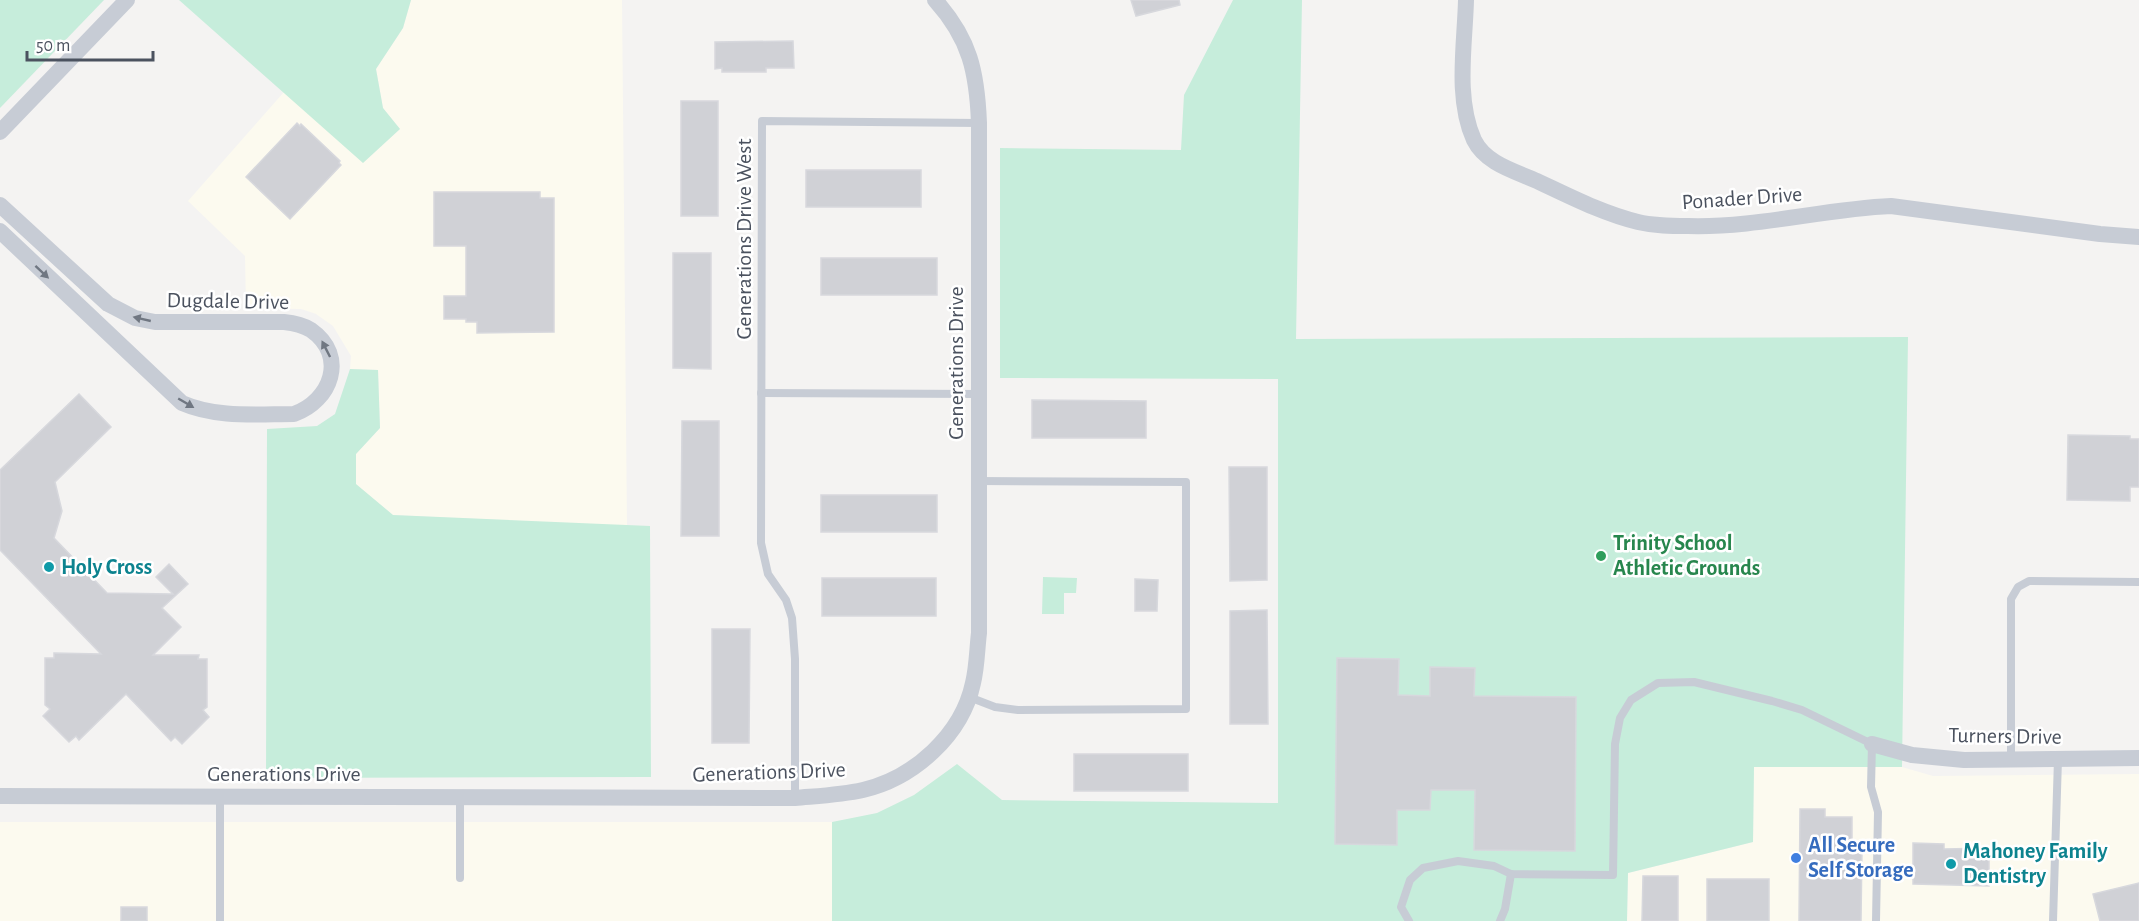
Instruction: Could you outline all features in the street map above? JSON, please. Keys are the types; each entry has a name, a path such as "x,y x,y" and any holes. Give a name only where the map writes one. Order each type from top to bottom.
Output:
{"street":[{"path":"0,132 127,0"},
{"name":"Generations Drive","path":"0,796 795,798 864,790 888,782 915,767 939,747 954,726 969,697 979,633 979,123 977,86 969,56 948,15 935,0"},
{"name":"Ponader Drive","path":"1466,0 1464,96 1473,136 1478,146 1490,159 1573,198 1626,219 1661,226 1714,227 1891,206 2100,234 2139,237"},
{"name":"Dugdale Drive","path":"0,205 108,304 135,318 155,322 284,322 300,324 311,330 322,340 332,363 331,376 326,390 305,410 294,414 215,413 198,410 182,403 0,231"},
{"name":"Turners Drive","path":"1872,744 1911,755 1944,759 2139,758"}],"lane":[{"name":"Generations Drive West","path":"795,798 795,659 792,618 786,600 768,574 761,543 762,121 979,123"},
{"path":"761,393 979,394"},
{"path":"969,697 996,707 1018,710 1186,709 1186,482 978,481"},
{"path":"2011,759 2011,599 2019,587 2029,581 2139,582"},
{"path":"1409,921 1401,906 1410,880 1423,868 1458,861 1494,866 1511,874 1613,875 1614,744 1620,718 1632,700 1658,683 1694,682 1802,710 1872,744 1871,787 1878,813 1876,921"},
{"path":"2053,921 2058,759"},
{"path":"220,797 220,921"},
{"path":"460,797 460,878"},
{"path":"1500,921 1505,909 1511,874"}],"shaded area":[{"path":"411,0 622,0 627,526 393,515 356,485 356,454 380,428 378,370 350,369 351,356 333,326 316,314 301,309 246,308 245,256 188,201 284,92 364,162 400,129 383,108 376,69 403,28"},
{"path":"1754,767 1902,767 1933,776 2139,774 2139,921 1627,921 1628,873 1753,842"},
{"path":"0,822 832,822 832,921 0,921"}],"green space":[{"path":"0,0 104,0 0,108"},
{"path":"179,0 411,0 403,28 376,69 383,108 400,129 363,163"},
{"name":"Trinity School Athletic Grounds","path":"1233,0 1302,0 1296,339 1908,337 1902,767 1754,767 1753,842 1628,873 1627,921 832,921 832,822 877,813 914,795 957,764 1002,800 1278,803 1278,379 1000,378 1000,148 1181,150 1184,95"},
{"path":"350,369 378,370 380,428 356,454 356,484 393,515 650,526 651,777 266,778 267,429 317,426 335,414"},
{"path":"1043,577 1077,578 1076,593 1064,593 1064,614 1042,614"}],"building":[{"path":"1131,0 1179,0 1180,5 1136,16"},
{"path":"793,41 794,68 766,68 766,72 722,72 722,68 715,69 715,42"},
{"path":"681,101 718,101 718,216 681,216"},
{"path":"297,123 300,126 301,124 340,161 341,165 290,219 246,177"},
{"path":"806,170 921,170 921,207 806,207"},
{"path":"434,192 540,192 540,198 554,198 554,332 477,333 477,322 466,322 466,319 444,319 444,296 466,296 466,246 434,246"},
{"path":"673,253 711,253 711,369 673,368"},
{"path":"821,258 937,258 937,295 821,295"},
{"name":"Holy Cross","path":"79,394 111,427 55,482 62,511 54,538 107,593 173,594 156,577 169,564 188,584 162,608 181,627 153,655 199,655 198,659 207,659 207,707 203,710 209,717 182,744 175,737 171,741 126,694 79,740 76,736 69,742 43,716 50,709 45,705 45,658 54,658 54,653 101,654 0,550 0,470"},
{"path":"1032,400 1146,401 1146,438 1032,438"},
{"path":"682,421 719,421 719,536 681,536"},
{"path":"2068,435 2130,436 2130,439 2139,439 2139,487 2130,487 2130,501 2067,500"},
{"path":"1229,467 1267,467 1267,580 1230,581"},
{"path":"821,495 937,495 937,532 821,532"},
{"path":"822,578 936,578 936,616 822,616"},
{"path":"1135,579 1158,580 1157,611 1135,611"},
{"path":"1267,610 1268,724 1230,724 1230,611"},
{"path":"712,629 750,629 749,743 712,743"},
{"path":"1337,658 1399,659 1398,695 1430,696 1430,667 1475,668 1474,696 1576,697 1575,851 1474,850 1475,790 1431,790 1430,810 1397,810 1397,845 1335,844"},
{"path":"1074,754 1188,754 1188,791 1074,791"},
{"path":"1800,809 1825,809 1825,817 1852,817 1852,849 1862,848 1861,921 1799,921"},
{"name":"Mahoney Family Dentistry","path":"1913,843 1944,844 1944,849 1989,848 1989,886 1913,884"},
{"path":"1643,876 1678,876 1678,921 1642,921"},
{"path":"1707,879 1769,879 1769,921 1707,921"},
{"path":"2139,883 2139,921 2100,921 2093,894"},
{"path":"121,907 147,907 147,921 121,921"}],"place":[{"name":"Trinity School Athletic Grounds","path":"1601,556"},
{"name":"Holy Cross","path":"49,567"},
{"name":"All Secure Self Storage","path":"1796,858"},
{"name":"Mahoney Family Dentistry","path":"1951,864"}]}
